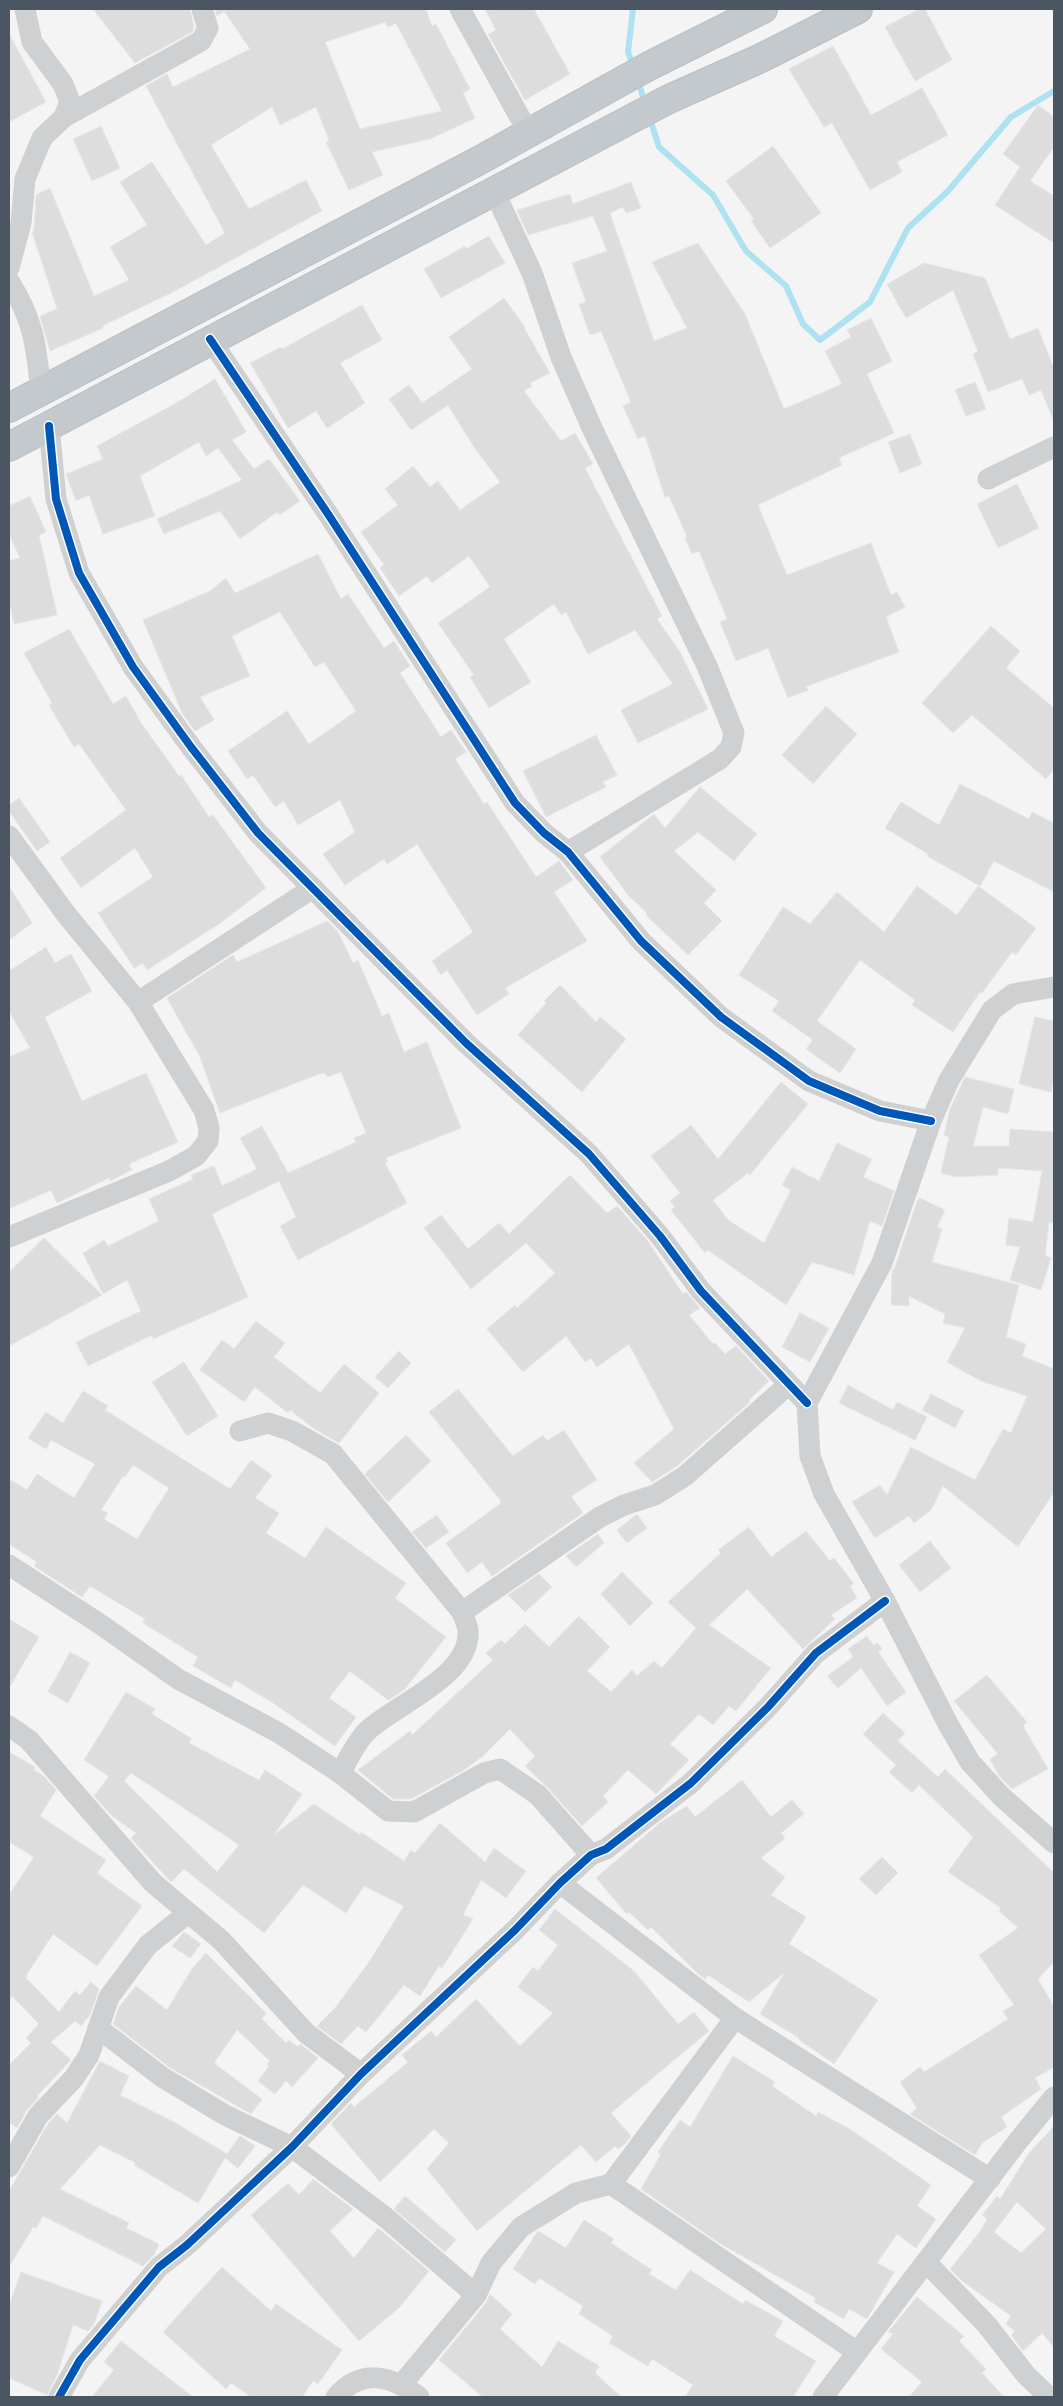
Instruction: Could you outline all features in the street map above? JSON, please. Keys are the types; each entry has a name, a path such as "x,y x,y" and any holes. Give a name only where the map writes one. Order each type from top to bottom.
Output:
{"highway":[{"path":"9,448 210,339 495,193 669,99 760,59 858,9"},
{"path":"9,408 462,170 615,84 753,11"}],"street":[{"path":"25,9 32,42 63,84 70,102 64,117"},
{"path":"9,268 21,223 17,177 42,138 64,117 202,41 207,35 208,28 202,9"},
{"path":"460,9 528,132"},
{"path":"495,193 532,274 561,357 592,428 707,666 734,733 731,747 720,758 568,852"},
{"path":"9,281 22,302 34,335 41,391"},
{"path":"210,339 328,514 515,803 544,833 568,852 641,941 721,1017 809,1081 880,1111 931,1121"},
{"path":"49,426 56,499 79,573 133,667 191,747 258,833 466,1043 589,1154 660,1236 701,1291 807,1403"},
{"path":"988,479 1054,447"},
{"path":"9,836 66,914 138,1002 204,1110 209,1128 208,1141 196,1156 169,1171 9,1237"},
{"path":"138,1002 313,888"},
{"path":"1054,987 1013,994 992,1010 949,1080 931,1121 882,1263 807,1403 810,1456 824,1494 885,1601 970,1762 1002,1797 1054,1843"},
{"path":"462,1612 600,1517 624,1505 655,1496 685,1476 788,1385"},
{"path":"240,1431 268,1423 292,1431 333,1454 462,1612 468,1632 462,1653 448,1673 425,1692 391,1713 366,1732 340,1774"},
{"path":"9,1565 100,1624 178,1679 279,1734 340,1774 388,1811 414,1812 484,1773 500,1769 538,1795 591,1855"},
{"path":"59,2397 80,2360 159,2267 187,2246 292,2147 360,2074 515,1930 560,1883 591,1855 606,1849 691,1783 768,1707 816,1653 885,1601"},
{"path":"9,1726 30,1740 153,1882 221,1940 306,2033 360,2074"},
{"path":"560,1883 735,2018 990,2179"},
{"path":"9,2168 38,2116 74,2078 89,2055 109,1997 148,1945 188,1912"},
{"path":"402,2384 476,2295 490,2263 521,2227 576,2193 612,2184 735,2018"},
{"path":"98,2028 162,2078 225,2115 292,2147 385,2217 476,2295"},
{"path":"823,2397 1054,2097"},
{"path":"612,2184 857,2352"},
{"path":"926,2262 987,2325 1026,2375 1049,2397"},
{"path":"336,2397 351,2382 374,2377 402,2384 419,2397"}],"building":[{"path":"93,9 190,9 194,27 192,32 135,63"},
{"path":"215,9 430,9 426,10 432,26 436,24 470,89 463,93 475,118 430,139 372,152 383,175 349,190 326,142 329,140 316,107 280,125 272,107 211,145 249,209 306,180 322,211 173,292 102,326 103,328 50,351 40,316 57,309 32,232 34,231 36,195 50,188 94,296 129,280 110,247 147,225 120,182 152,162 206,245 225,233 146,86 167,74 173,87 250,49 224,11 217,16","holes":["385,22 388,27 396,23 442,111 360,129 325,42"]},
{"path":"485,9 534,9 570,74 525,100 488,34 496,30"},
{"path":"919,9 925,9 952,60 915,81 885,27"},
{"path":"9,34 46,102 9,122"},
{"path":"833,46 871,115 922,88 948,135 897,162 902,172 870,190 832,123 824,127 789,69"},
{"path":"1038,105 1054,117 1054,147 1030,181 1054,196 1054,243 995,205 1020,167 1003,154"},
{"path":"101,126 120,168 92,181 73,139"},
{"path":"773,146 821,213 770,248 751,221 754,219 726,181"},
{"path":"631,182 641,208 626,213 623,207 610,213 654,341 687,328 652,262 698,243 745,314 784,409 842,384 825,351 851,337 847,330 871,318 892,361 867,374 894,433 839,458 842,465 758,505 787,575 871,543 891,595 897,592 905,607 886,617 899,652 805,687 809,690 788,698 768,648 736,661 720,622 727,619 699,551 692,554 685,538 687,537 669,496 665,497 645,436 638,439 623,406 631,402 601,331 590,335 579,304 586,302 572,263 607,251 593,216 528,235 517,210 570,194 573,204"},
{"path":"489,236 505,263 441,298 424,269 465,246 466,249"},
{"path":"924,263 985,278 1010,339 1038,328 1054,369 1054,422 1041,390 1029,395 1022,379 988,392 973,354 978,352 953,290 906,318 887,284"},
{"path":"504,298 525,327 550,373 530,383 532,386 524,391 561,441 575,433 593,464 585,468 662,616 657,619 680,652 708,709 638,743 621,710 673,684 635,630 588,654 566,612 561,615 554,604 504,639 531,682 489,708 470,677 474,675 438,623 490,587 469,556 432,583 427,576 399,596 380,568 384,565 361,532 398,505 385,489 413,466 430,487 438,481 460,510 500,482 474,447 448,405 411,430 389,399 409,385 422,403 472,369 449,337"},
{"path":"362,305 382,340 340,363 365,403 327,428 316,411 288,428 250,363 281,347 282,349"},
{"path":"215,379 246,432 232,440 254,469 269,459 300,501 280,515 277,512 240,539 220,511 164,534 157,519 242,480 218,448 206,456 199,442 140,476 155,516 103,534 89,495 76,501 66,474 103,459 97,446 178,402"},
{"path":"975,382 986,409 966,416 955,390"},
{"path":"910,434 922,464 900,473 888,442"},
{"path":"1017,484 1039,528 998,548 977,504"},
{"path":"30,496 46,532 39,535 57,615 14,624 9,600 9,561 20,558 9,534 9,506"},
{"path":"318,554 341,599 348,594 384,648 394,641 410,666 400,673 441,737 451,730 466,752 455,759 484,804 487,802 536,877 559,861 573,880 554,892 587,941 505,988 509,994 477,1015 447,970 441,975 432,961 473,932 417,844 387,864 384,859 345,885 323,854 355,832 340,800 298,825 284,801 275,807 253,775 247,779 228,751 287,711 309,744 356,711 324,662 315,667 280,612 232,636 250,676 200,697 214,720 195,731 182,713 143,620 210,591 226,578 235,593"},
{"path":"991,626 1020,651 1006,668 1054,708 1054,769 1046,779 972,715 953,733 922,703"},
{"path":"69,629 113,704 126,696 141,723 179,776 181,775 209,817 213,815 266,888 219,924 147,970 143,963 134,968 98,913 153,877 135,848 81,888 60,858 126,810 79,744 74,747 49,705 52,703 24,653"},
{"path":"826,706 857,734 813,784 782,755"},
{"path":"596,735 617,775 603,782 606,787 546,817 523,771"},
{"path":"960,784 1029,819 1032,812 1054,823 1054,892 994,861 980,886 927,856 928,854 885,828 901,802 939,825"},
{"path":"700,787 757,834 734,861 698,832 674,851 716,890 704,903 722,921 688,955 628,895 600,857 654,814 665,828"},
{"path":"19,798 50,842 37,851 9,811 9,805"},
{"path":"9,886 32,923 9,940"},
{"path":"917,886 957,915 978,886 1036,928 1016,955 1012,952 982,993 980,992 953,1032 912,1005 915,1000 860,960 817,1021 856,1049 840,1073 806,1049 813,1040 772,1011 779,1001 739,975 783,907 810,924 837,892 884,932"},
{"path":"327,921 338,932 353,963 358,960 382,1016 389,1013 404,1052 427,1042 461,1128 386,1158 388,1162 385,1163 407,1203 298,1260 280,1226 296,1217 279,1181 212,1214 248,1297 153,1339 152,1335 88,1366 76,1342 141,1311 127,1280 103,1294 83,1253 104,1240 108,1246 159,1221 149,1199 193,1179 191,1175 214,1166 222,1186 257,1169 240,1138 262,1126 288,1173 356,1142 354,1138 366,1133 341,1072 327,1077 325,1073 319,1074 220,1113 200,1057 167,998 233,955 237,962"},
{"path":"46,947 55,963 71,954 92,991 45,1017 82,1101 146,1073 178,1142 129,1164 132,1170 110,1181 109,1178 57,1203 51,1190 9,1209 9,1057 30,1048 9,1011 9,971"},
{"path":"560,985 596,1022 600,1017 626,1039 582,1092 518,1035 546,1003 544,1001"},
{"path":"1035,1017 1054,1021 1054,1077 1051,1092 1019,1084"},
{"path":"965,1077 1014,1089 1008,1114 983,1107 973,1146 1009,1146 1010,1129 1054,1132 1054,1223 1049,1222 1045,1256 1051,1258 1041,1290 1010,1280 1020,1247 1006,1245 1009,1218 1033,1222 1042,1171 998,1168 998,1175 956,1177 941,1173 949,1137 944,1135 950,1109"},
{"path":"781,1082 808,1104 750,1175 748,1173 713,1200 728,1220 764,1243 791,1190 782,1185 792,1167 819,1181 837,1143 872,1159 863,1177 894,1191 882,1226 870,1221 854,1275 812,1262 786,1305 708,1250 705,1253 671,1210 675,1207 670,1201 680,1193 651,1156 691,1125 718,1159"},
{"path":"570,1175 607,1213 617,1206 647,1240 683,1294 686,1292 700,1308 689,1315 713,1344 714,1342 725,1354 736,1346 769,1381 749,1400 750,1402 677,1466 652,1482 634,1463 674,1429 629,1344 597,1367 591,1358 585,1362 566,1336 523,1372 487,1329 515,1305 517,1308 555,1273 526,1243 471,1289 424,1228 441,1215 468,1249 499,1223 509,1234"},
{"path":"920,1198 945,1210 937,1227 942,1229 932,1262 1019,1285 1006,1337 1026,1344 1022,1356 1054,1369 1054,1492 1018,1547 943,1486 931,1510 914,1523 909,1516 875,1538 852,1502 880,1485 887,1495 911,1447 975,1480 1003,1429 1011,1433 1027,1396 981,1381 947,1362 965,1328 943,1323 945,1314 909,1296 909,1306 891,1305 892,1270 894,1270 917,1201"},
{"path":"44,1238 102,1295 9,1346 9,1272"},
{"path":"800,1313 829,1328 810,1362 782,1347"},
{"path":"256,1321 285,1343 274,1357 320,1393 344,1364 379,1393 339,1443 313,1428 290,1410 288,1413 255,1387 244,1402 200,1370 222,1340 234,1349"},
{"path":"399,1351 411,1363 388,1388 375,1377"},
{"path":"184,1362 218,1416 187,1436 152,1382"},
{"path":"848,1385 893,1410 897,1402 927,1417 915,1440 839,1403"},
{"path":"458,1389 513,1456 543,1435 547,1441 564,1430 597,1480 571,1496 583,1513 492,1576 482,1562 467,1573 446,1543 500,1504 501,1501 429,1412"},
{"path":"83,1391 108,1406 105,1410 230,1489 251,1460 272,1475 255,1498 279,1513 266,1533 305,1558 326,1527 406,1583 395,1598 446,1637 404,1690 388,1700 350,1671 329,1698 356,1717 335,1746 273,1703 235,1680 231,1688 193,1666 198,1657 143,1623 145,1619 90,1586 82,1597 34,1566 37,1562 9,1544 9,1479 27,1490 37,1474 74,1498 95,1464 51,1440 46,1449 28,1438 46,1412 63,1423","holes":["133,1465 169,1488 137,1539 104,1519 108,1513 101,1510 123,1476 125,1477"]},
{"path":"931,1394 964,1411 955,1428 922,1410"},
{"path":"406,1435 431,1461 388,1502 365,1474"},
{"path":"637,1514 647,1528 627,1543 617,1530"},
{"path":"437,1515 449,1532 426,1548 412,1532"},
{"path":"749,1527 771,1557 806,1531 830,1561 834,1558 854,1584 850,1586 857,1598 831,1615 835,1619 803,1649 747,1589 709,1625 771,1668 736,1711 729,1706 713,1725 699,1714 670,1744 689,1760 656,1794 628,1770 603,1796 608,1802 582,1826 525,1766 535,1756 510,1729 483,1756 464,1770 411,1799 393,1799 358,1770 410,1731 412,1735 493,1660 486,1653 501,1640 505,1644 525,1624 549,1647 579,1616 610,1647 587,1671 611,1692 632,1670 637,1676 654,1661 662,1668 696,1628 668,1602 721,1553 718,1550"},
{"path":"598,1534 604,1543 576,1567 566,1556"},
{"path":"930,1541 951,1568 920,1592 899,1565"},
{"path":"622,1572 653,1603 630,1626 601,1594"},
{"path":"539,1574 552,1587 525,1612 508,1595"},
{"path":"9,1619 39,1637 9,1688"},
{"path":"867,1636 873,1645 878,1643 882,1649 878,1652 906,1692 887,1706 861,1668 838,1688 827,1676 853,1657 848,1649"},
{"path":"70,1652 90,1663 68,1703 48,1692"},
{"path":"987,1675 1027,1722 1023,1726 1048,1769 1012,1789 999,1776 990,1759 998,1754 954,1701"},
{"path":"126,1692 155,1709 152,1714 192,1739 189,1743 259,1780 265,1770 302,1794 274,1835 314,1804 360,1835 361,1832 404,1861 411,1850 415,1853 440,1823 485,1862 494,1848 526,1871 506,1898 481,1880 463,1915 473,1919 442,1968 439,1966 420,1996 404,1985 366,2032 358,2026 341,2044 317,2026 335,2008 369,1962 404,1906 364,1886 346,1913 303,1885 264,1933 184,1869 171,1882 131,1838 136,1833 112,1816 94,1796 109,1776 84,1760","holes":["131,1773 239,1845 217,1872 124,1781"]},
{"path":"883,1713 905,1733 898,1741 938,1777 945,1769 1054,1873 1054,1962 1038,1979 1054,2007 1054,2067 1035,2078 1041,2089 1001,2117 1007,2127 982,2143 975,2155 910,2114 917,2108 900,2082 920,2067 924,2072 1008,2019 1003,2011 1014,2005 979,1955 1018,1928 999,1911 1001,1908 948,1872 973,1837 919,1785 912,1793 889,1772 896,1765 863,1734"},
{"path":"9,1752 35,1767 34,1770 44,1776 56,1790 40,1816 106,1860 97,1873 142,1906 97,1966 53,1934 27,1974 26,1978 59,2012 75,1991 80,1995 91,1982 99,1989 90,2015 81,2026 75,2021 51,2042 71,2060 37,2096 39,2097 27,2110 17,2128 9,2122 9,2065 31,2043 26,2038 39,2024 12,1996 9,2001 9,1895 34,1857 9,1842"},
{"path":"742,1780 771,1817 792,1800 804,1814 781,1833 785,1838 761,1858 785,1877 771,1895 806,1917 789,1944 878,2000 834,2064 799,2038 760,2014 785,1972 749,2002 708,1975 705,1979 696,1972 651,1927 648,1930 629,1912 627,1914 596,1878 661,1822 687,1806 695,1817"},
{"path":"882,1857 898,1873 876,1895 859,1879"},
{"path":"555,1909 634,1971 678,2024 694,2012 709,2031 611,2113 631,2136 626,2143 618,2149 615,2146 596,2162 581,2145 477,2231 427,2169 449,2143 434,2129 380,2182 331,2124 351,2103 354,2107 408,2062 402,2055 431,2031 436,2037 476,1999 520,2046 553,2013 518,1987 533,1967 538,1971 558,1945 539,1930"},
{"path":"184,1932 201,1944 190,1958 172,1946"},
{"path":"206,1953 266,2013 262,2019 286,2043 289,2040 298,2047 300,2044 318,2058 292,2087 286,2081 275,2094 258,2081 269,2066 267,2064 270,2061 237,2030 214,2063 262,2099 251,2114 169,2067 113,2024 119,2007 136,1986 167,2010 192,1969"},
{"path":"733,2056 775,2082 772,2086 816,2116 818,2112 850,2129 931,2185 917,2206 936,2219 916,2248 897,2234 877,2263 894,2272 867,2319 849,2309 844,2319 814,2302 816,2298 719,2243 641,2189 661,2154 658,2152 680,2120 690,2127"},
{"path":"100,2061 129,2076 120,2095 172,2121 227,2154 240,2136 255,2146 238,2168 225,2158 198,2203 134,2165 136,2163 100,2145 60,2189 129,2223 126,2228 159,2244 154,2255 143,2266 43,2216 36,2228 33,2227 9,2267 9,2191 48,2124 57,2114 67,2123"},
{"path":"1054,2126 1054,2347 1042,2333 1023,2351 1011,2335 1015,2331 1006,2324 1011,2316 962,2281 950,2269 982,2229 987,2219 982,2215 997,2196 1000,2199 1029,2153","holes":["1017,2202 1046,2229 1021,2253 994,2232"]},
{"path":"313,2179 353,2209 330,2231 354,2258 378,2228 429,2271 400,2307 359,2341 251,2215 288,2183 299,2195"},
{"path":"405,2196 456,2240 445,2252 394,2209"},
{"path":"584,2220 614,2239 611,2243 652,2270 649,2274 676,2290 690,2270 743,2304 745,2300 783,2321 774,2336 816,2361 793,2397 685,2397 693,2385 652,2359 648,2366 609,2343 613,2336 579,2314 583,2306 539,2278 535,2284 513,2269 538,2231 566,2248"},
{"path":"222,2267 271,2311 276,2304 342,2350 318,2384 313,2381 302,2397 251,2397 231,2383 226,2389 163,2332"},
{"path":"21,2272 102,2301 94,2324 88,2331 73,2325 57,2375 47,2395 9,2378 9,2306"},
{"path":"490,2294 512,2314 500,2329 542,2367 558,2341 599,2366 595,2373 621,2397 483,2397 439,2360 486,2303"},
{"path":"917,2297 964,2336 959,2341 986,2369 982,2373 1004,2397 909,2397 922,2382 881,2349 893,2334 888,2332"},
{"path":"121,2341 193,2397 92,2397 114,2370 104,2362"}],"waterway":[{"path":"633,9 628,52 634,68"},
{"path":"638,80 645,104"},
{"path":"649,116 659,147 713,195 746,251 786,286 803,324 820,340 870,302 908,228 948,191 1011,117 1054,91"}],"cycle path":[{"path":"210,339 328,514 515,803 544,833 568,852 641,941 721,1017 809,1081 880,1111 931,1121"},
{"path":"49,426 56,499 79,573 133,667 191,747 258,833 466,1043 589,1154 660,1236 701,1291 807,1403"},
{"path":"59,2397 80,2360 159,2267 187,2245 292,2147 361,2074 515,1930 560,1883 591,1855 606,1849 691,1783 768,1707 816,1653 885,1601"}]}
